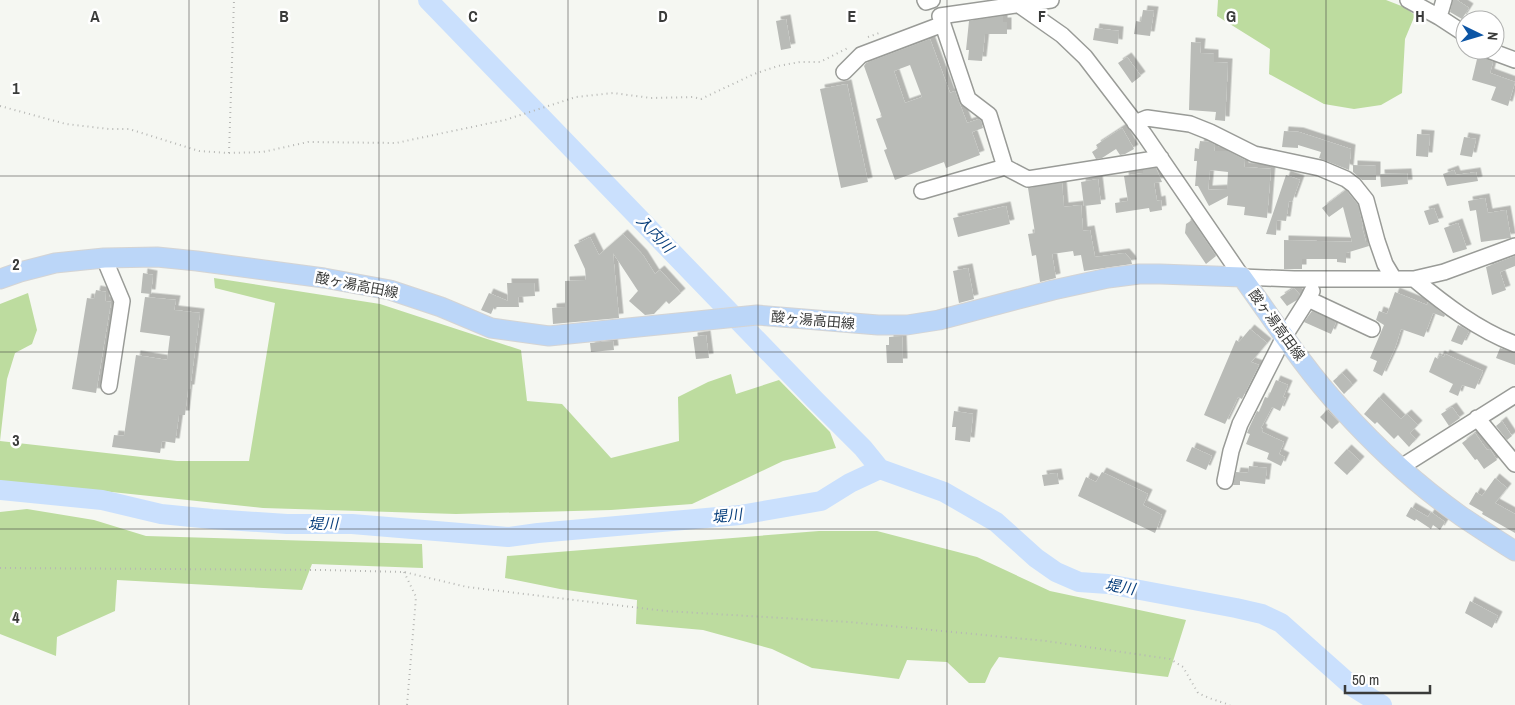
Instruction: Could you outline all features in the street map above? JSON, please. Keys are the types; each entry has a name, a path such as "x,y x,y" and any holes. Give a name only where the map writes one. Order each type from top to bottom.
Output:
{"main road":[{"name":"酸ヶ湯高田線","path":"0,279 55,263 104,258 157,257 197,261 324,278 390,290 441,307 491,328 549,336 757,315 878,325 907,325 940,320 1108,278 1153,274 1242,277 1284,337 1339,407 1425,488 1461,516 1515,551"}],"street":[{"path":"925,0 926,2 932,0"},
{"path":"1004,167 989,115 968,99 940,16 1015,2 1051,0"},
{"path":"1408,0 1455,27"},
{"path":"1439,17 1444,0"},
{"path":"1015,2 1062,35 1086,57 1161,158 1242,277 1414,279 1444,272 1515,246"},
{"path":"844,72 861,56 943,24"},
{"path":"1135,123 1147,118 1190,124 1254,154 1320,168 1346,179 1354,185 1366,200 1385,264 1394,279"},
{"path":"922,190 1004,167 1028,179 1161,158"},
{"path":"104,258 122,301 108,386"},
{"path":"1225,481 1231,451 1240,424 1284,337 1319,279"},
{"path":"1414,279 1484,328 1515,344"},
{"path":"1308,300 1372,329"},
{"path":"1401,467 1515,395"},
{"path":"1477,418 1515,464"}],"path":[{"path":"229,153 234,0"},
{"path":"867,38 884,31"},
{"path":"0,106 66,124 109,129 129,129 199,151 229,153 262,152 308,142 396,143 505,120 576,97 613,92 651,98 694,97 702,99 754,74 778,66 800,62 820,62 851,46"},
{"path":"0,568 404,572 467,587 665,611 859,623 1046,641 1170,659 1183,667 1198,693 1230,705"},
{"path":"404,572 416,597 407,705"}],"green space":[{"path":"1218,0 1386,0 1404,7 1415,15 1405,39 1402,93 1381,105 1354,109 1324,104 1269,74 1270,49 1217,16"},
{"path":"214,278 380,304 521,350 527,401 562,404 611,458 679,441 678,397 708,382 731,374 736,394 779,380 830,432 836,448 783,461 692,504 611,510 456,514 263,508 36,484 0,484 0,441 177,461 249,461 275,303 215,288"},
{"path":"28,293 37,330 32,344 15,353 7,379 0,441 0,304"},
{"path":"27,509 94,520 146,536 422,544 423,568 312,564 302,590 117,580 115,611 57,637 56,656 0,634 0,512"},
{"path":"819,531 877,531 977,557 1050,591 1186,620 1168,677 999,657 985,683 969,683 947,662 907,660 899,679 812,668 772,649 703,630 636,624 637,600 560,589 505,578 507,556"}],"building":[{"path":"1453,0 1457,0 1469,8 1468,10 1455,10 1455,15 1450,12"},
{"path":"1143,10 1154,11 1150,36 1134,34 1136,21 1141,22"},
{"path":"1003,16 1003,22 1007,22 1007,34 985,34 982,61 968,60 969,50 966,50 969,21"},
{"path":"786,19 791,48 781,50 776,21"},
{"path":"1095,28 1119,31 1118,44 1093,40"},
{"path":"930,39 950,93 955,91 967,123 979,119 981,121 983,128 972,132 980,155 946,168 944,162 895,180 884,150 887,149 876,119 882,117 864,66 866,63","holes":["910,65 922,97 905,103 894,71"]},
{"path":"1191,42 1201,43 1200,53 1214,54 1214,62 1228,63 1225,121 1215,120 1216,112 1189,110"},
{"path":"1127,57 1141,76 1132,83 1118,63"},
{"path":"1477,60 1493,62 1490,73 1515,82 1508,106 1491,100 1496,87 1472,80"},
{"path":"847,84 868,182 841,188 820,89"},
{"path":"1122,128 1134,149 1120,155 1116,149 1102,158 1096,159 1092,152 1098,148 1096,145"},
{"path":"1284,131 1299,132 1351,149 1349,170 1319,158 1321,152 1298,145 1298,148 1282,147"},
{"path":"1417,134 1430,135 1428,157 1416,156"},
{"path":"1464,137 1476,139 1472,157 1460,155"},
{"path":"1200,141 1210,142 1215,145 1214,151 1228,151 1245,160 1244,167 1271,169 1267,218 1244,215 1245,207 1227,205 1228,196 1209,206 1198,186 1195,186 1197,161 1194,161 1195,148 1199,149","holes":["1210,170 1228,172 1227,189 1208,190"]},
{"path":"1353,165 1376,166 1376,180 1362,180 1353,172"},
{"path":"1156,168 1162,182 1154,183 1157,201 1161,200 1162,210 1150,212 1149,208 1116,213 1115,203 1128,201 1124,176 1143,173 1143,170"},
{"path":"1454,170 1456,175 1476,172 1478,181 1447,186 1443,174"},
{"path":"1407,173 1408,184 1381,187 1380,174"},
{"path":"1286,175 1300,180 1292,202 1289,201 1286,221 1277,220 1276,235 1266,234"},
{"path":"1098,179 1101,204 1084,206 1081,182"},
{"path":"1062,183 1064,207 1081,205 1083,231 1090,230 1095,257 1125,253 1132,264 1084,271 1081,255 1074,256 1073,251 1052,254 1056,278 1040,282 1036,255 1032,256 1028,234 1035,233 1028,188"},
{"path":"1346,190 1358,205 1366,242 1368,242 1369,246 1346,253 1346,263 1337,262 1337,259 1302,259 1302,269 1284,269 1284,240 1352,242 1343,207 1329,217 1322,208"},
{"path":"1485,198 1488,213 1506,210 1511,238 1481,242 1476,210 1470,211 1468,201"},
{"path":"1006,206 1010,224 958,237 953,218"},
{"path":"1434,208 1439,222 1429,225 1424,211"},
{"path":"1192,220 1216,256 1206,264 1185,233 1186,224"},
{"path":"1458,223 1467,249 1453,253 1444,228"},
{"path":"623,234 643,255 655,274 660,270 681,293 669,304 666,301 654,314 645,315 629,301 638,291 613,253 619,318 553,324 552,308 565,307 565,281 586,280 585,269 574,245 590,237 599,255"},
{"path":"1515,256 1515,266 1500,272 1506,290 1492,295 1486,267"},
{"path":"968,268 974,299 959,303 953,271"},
{"path":"143,273 153,275 151,294 141,293"},
{"path":"507,283 534,283 535,296 518,297 519,307 494,307 491,314 481,310 489,293 508,301"},
{"path":"1294,288 1300,295 1297,300 1287,306 1280,297"},
{"path":"96,290 106,292 105,301 111,302 96,393 72,389 87,298 94,299"},
{"path":"1395,292 1427,305 1428,302 1445,315 1444,317 1433,313 1424,337 1401,329 1395,348 1382,376 1373,371 1377,361 1370,358 1384,325 1376,320 1379,311 1387,314"},
{"path":"145,297 176,300 174,310 200,313 185,415 179,415 175,443 162,441 160,453 112,447 114,435 124,436 136,355 167,360 170,336 140,332"},
{"path":"1312,311 1336,322 1331,334 1304,322"},
{"path":"1458,325 1469,331 1462,345 1451,341"},
{"path":"1250,329 1267,343 1251,362 1259,365 1242,399 1238,397 1225,424 1204,415 1236,340 1239,342"},
{"path":"706,335 709,358 696,359 693,337"},
{"path":"902,336 903,363 887,363 886,345 889,345 889,337"},
{"path":"613,341 614,350 591,352 590,343"},
{"path":"1500,348 1515,353 1515,365 1496,358"},
{"path":"1445,354 1483,371 1475,389 1462,385 1458,396 1449,392 1453,384 1429,372 1435,357 1438,359 1440,355 1444,357"},
{"path":"1342,373 1353,385 1344,394 1333,381"},
{"path":"1276,380 1288,385 1283,397 1286,398 1280,411 1272,407 1261,428 1263,429 1262,432 1284,442 1279,454 1285,457 1281,466 1267,459 1269,453 1246,444 1250,434 1247,433 1249,428 1257,411 1259,412 1265,397 1268,398"},
{"path":"1379,397 1401,419 1407,414 1418,425 1410,433 1416,439 1409,447 1398,435 1394,439 1377,422 1375,424 1364,414"},
{"path":"1452,407 1460,418 1449,426 1441,414"},
{"path":"1327,410 1339,422 1332,429 1320,417"},
{"path":"954,411 973,414 970,442 955,440 956,427 952,427"},
{"path":"1502,421 1512,436 1507,440 1496,426"},
{"path":"1475,433 1487,450 1490,449 1497,460 1484,469 1462,443"},
{"path":"1192,447 1212,456 1206,470 1186,461"},
{"path":"1347,449 1360,461 1347,475 1334,463"},
{"path":"1249,466 1267,468 1265,484 1240,481 1240,485 1233,485 1236,472 1248,473"},
{"path":"1102,472 1148,494 1143,505 1162,515 1155,533 1078,496 1086,477 1096,482"},
{"path":"1057,473 1059,484 1044,486 1042,475"},
{"path":"1495,478 1507,488 1495,503 1515,514 1515,533 1482,514 1483,512 1469,504 1476,492 1482,496"},
{"path":"1411,507 1428,517 1431,512 1445,522 1440,530 1433,525 1431,529 1416,519 1415,521 1406,516"},
{"path":"1470,601 1498,616 1492,628 1465,613"}],"waterway":[{"name":"入内川","path":"428,0 863,448 880,469"},
{"name":"堤川","path":"0,490 102,500 161,514 212,519 287,524 352,524 508,537 740,515 821,501 850,483 880,469 944,492 996,522 1036,558 1056,572 1079,582 1108,584 1262,614 1281,623 1353,687 1382,705"}]}
